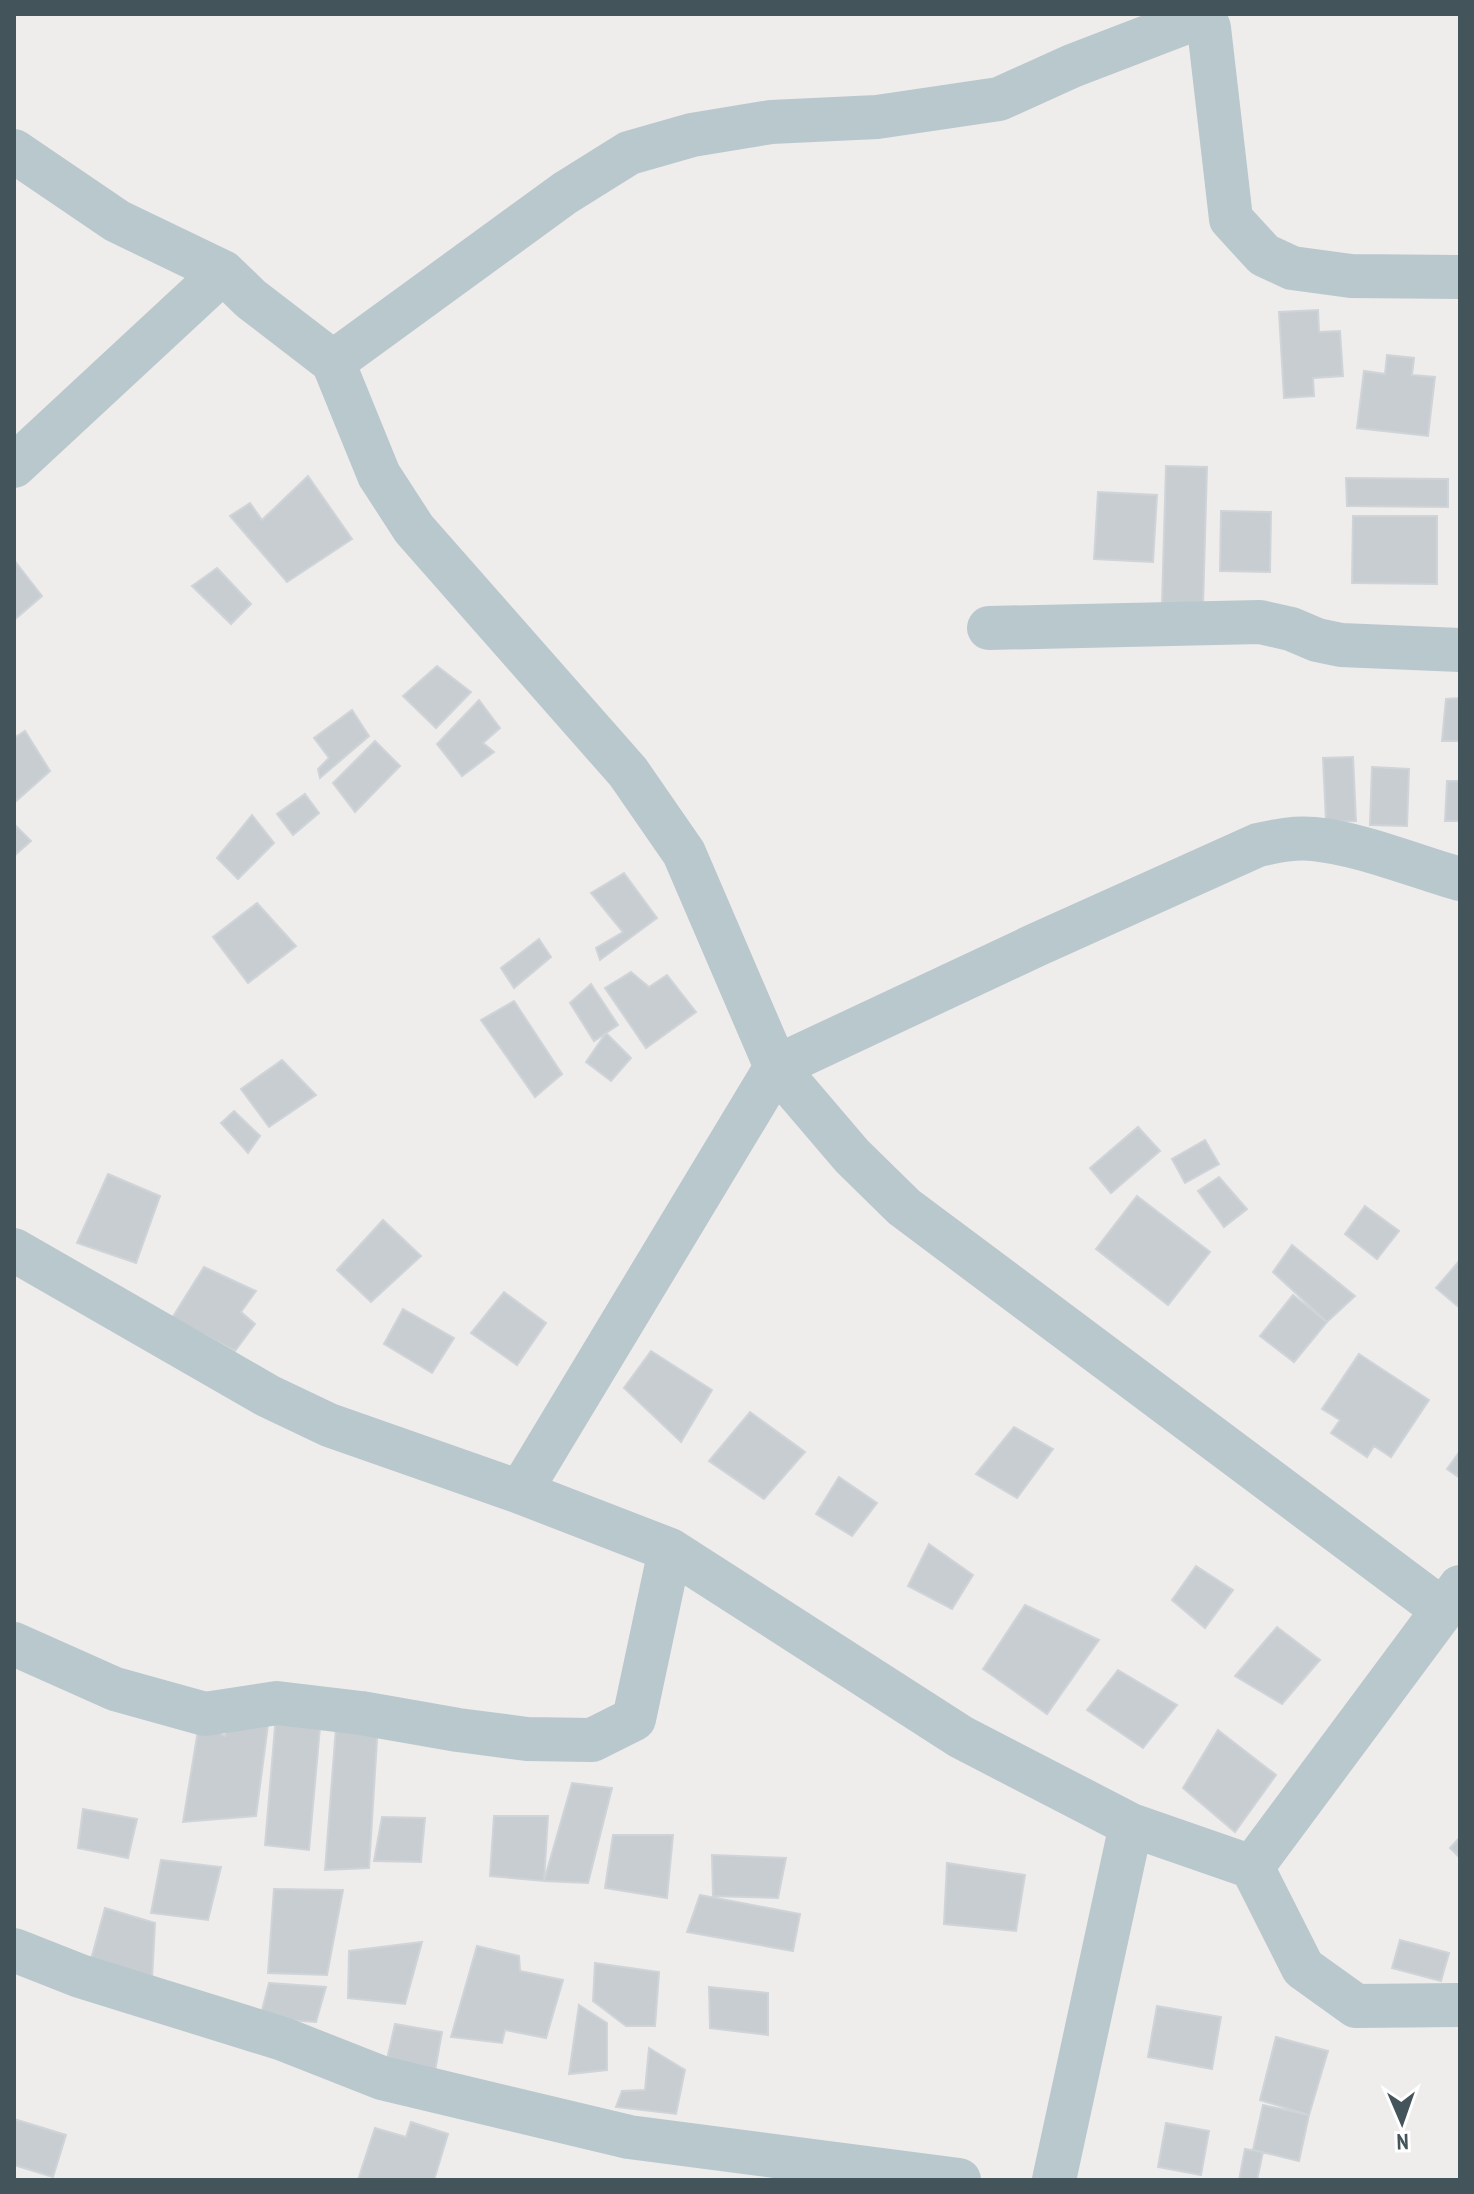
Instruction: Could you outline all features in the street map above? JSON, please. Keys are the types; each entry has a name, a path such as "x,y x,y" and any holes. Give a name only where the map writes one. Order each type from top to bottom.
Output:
{"street":[{"path":"333,362 565,193 629,153 692,135 771,122 877,117 999,99 1072,66 1197,18 1206,21 1209,28 1231,219 1264,255 1292,268 1351,276 1460,277"},
{"path":"14,151 117,221 223,272 251,299 333,362 379,475 414,529 628,772 684,853 776,1067 852,1156 904,1207 1452,1598 1252,1867"},
{"path":"14,466 223,272"},
{"path":"989,628 1260,622 1341,645 1460,650"},
{"path":"520,1492 776,1067 1258,845 1312,839 1339,843 1460,879"},
{"path":"14,1250 268,1396 317,1419 670,1550 961,1737 1131,1825 1252,1867 1303,1968 1356,2006 1460,2005"},
{"path":"14,1644 115,1689 205,1714 277,1703 527,1739 592,1740 634,1719 670,1550"},
{"path":"1054,2180 1131,1825"},
{"path":"14,1950 80,1976 283,2039 398,2082 629,2137 959,2180"}],"building":[{"path":"1318,310 1319,332 1340,331 1343,376 1313,378 1314,396 1284,398 1279,312"},
{"path":"1387,355 1414,358 1412,375 1435,377 1428,436 1357,428 1364,371 1385,374"},
{"path":"1166,466 1207,467 1203,605 1162,604"},
{"path":"308,476 352,539 287,582 230,516 250,503 262,520"},
{"path":"1346,478 1448,479 1448,507 1347,506"},
{"path":"1098,492 1157,495 1153,562 1094,559"},
{"path":"1221,511 1271,512 1270,572 1220,571"},
{"path":"1353,516 1437,516 1437,584 1352,583"},
{"path":"14,560 42,596 14,620"},
{"path":"217,568 251,604 231,624 192,586"},
{"path":"437,666 471,692 436,728 403,696"},
{"path":"1460,698 1460,741 1442,741 1446,699"},
{"path":"479,700 500,728 483,743 494,752 462,776 437,744"},
{"path":"352,710 369,736 320,778 318,769 329,758 314,738"},
{"path":"25,731 50,771 14,803 14,738"},
{"path":"375,741 400,766 355,812 333,783"},
{"path":"1353,757 1356,821 1326,822 1323,758"},
{"path":"1372,767 1409,769 1407,826 1370,825"},
{"path":"1447,781 1460,781 1460,821 1445,821"},
{"path":"305,794 319,813 293,835 277,814"},
{"path":"252,815 274,843 238,879 217,858"},
{"path":"14,824 31,841 14,856"},
{"path":"624,873 657,918 600,960 596,948 623,932 591,893"},
{"path":"257,903 296,946 248,983 213,937"},
{"path":"539,939 551,957 514,988 501,968"},
{"path":"631,972 649,987 667,975 696,1012 646,1048 605,988"},
{"path":"591,984 618,1025 594,1041 570,1003"},
{"path":"514,1001 562,1074 535,1097 481,1020"},
{"path":"606,1033 631,1058 611,1081 586,1062"},
{"path":"282,1060 316,1095 269,1127 241,1089"},
{"path":"234,1111 260,1136 248,1153 221,1123"},
{"path":"1138,1127 1160,1151 1111,1193 1090,1168"},
{"path":"1205,1140 1219,1164 1185,1183 1172,1159"},
{"path":"108,1174 160,1196 136,1263 77,1243"},
{"path":"1219,1177 1247,1209 1224,1227 1198,1191"},
{"path":"1137,1196 1210,1252 1168,1305 1096,1249"},
{"path":"1365,1206 1399,1231 1377,1259 1345,1234"},
{"path":"383,1220 421,1256 371,1302 337,1270"},
{"path":"1292,1245 1355,1296 1327,1322 1273,1272"},
{"path":"1460,1260 1460,1308 1436,1288"},
{"path":"204,1267 256,1291 241,1312 255,1324 235,1351 172,1318"},
{"path":"504,1292 546,1323 517,1365 471,1333"},
{"path":"1293,1295 1327,1322 1294,1362 1260,1336"},
{"path":"403,1309 454,1338 432,1373 384,1344"},
{"path":"651,1351 712,1390 681,1442 624,1388"},
{"path":"1359,1354 1429,1400 1391,1457 1374,1446 1367,1457 1331,1433 1340,1420 1322,1409"},
{"path":"750,1412 805,1452 764,1499 709,1461"},
{"path":"1014,1427 1053,1449 1017,1498 976,1474"},
{"path":"1460,1451 1460,1478 1447,1469"},
{"path":"839,1477 877,1503 852,1536 816,1514"},
{"path":"929,1544 973,1575 952,1609 908,1586"},
{"path":"1196,1566 1233,1590 1205,1628 1172,1600"},
{"path":"1025,1605 1099,1640 1047,1714 983,1669"},
{"path":"1277,1627 1320,1660 1282,1704 1235,1676"},
{"path":"1118,1670 1177,1705 1143,1748 1087,1710"},
{"path":"277,1703 321,1716 309,1850 265,1845"},
{"path":"230,1722 268,1725 256,1816 183,1822 199,1724 225,1736"},
{"path":"378,1724 369,1868 325,1870 336,1727"},
{"path":"1218,1730 1276,1775 1235,1832 1183,1788"},
{"path":"572,1783 612,1788 588,1883 544,1881"},
{"path":"83,1809 137,1819 128,1858 78,1848"},
{"path":"494,1816 548,1816 544,1881 490,1876"},
{"path":"382,1817 425,1818 421,1862 374,1861"},
{"path":"613,1835 673,1835 667,1898 605,1888"},
{"path":"1460,1837 1460,1858 1450,1848"},
{"path":"712,1855 786,1858 778,1898 713,1896"},
{"path":"161,1860 221,1867 208,1920 151,1913"},
{"path":"947,1863 1025,1875 1016,1931 944,1924"},
{"path":"274,1889 343,1890 327,1975 268,1973"},
{"path":"700,1895 800,1914 793,1951 687,1932"},
{"path":"105,1908 155,1923 152,1979 89,1967"},
{"path":"1400,1940 1449,1953 1441,1981 1392,1968"},
{"path":"422,1942 405,2004 348,1998 349,1951"},
{"path":"477,1946 519,1956 520,1971 563,1980 546,2038 505,2030 502,2043 451,2037"},
{"path":"595,1963 659,1972 655,2026 626,2026 593,2001"},
{"path":"269,1983 326,1987 316,2022 260,2018"},
{"path":"709,1987 768,1993 768,2035 710,2028"},
{"path":"579,2005 607,2023 607,2070 569,2074"},
{"path":"1157,2006 1221,2017 1212,2069 1148,2057"},
{"path":"395,2024 442,2032 435,2071 386,2064"},
{"path":"1276,2037 1328,2051 1309,2115 1260,2100"},
{"path":"649,2048 685,2070 676,2114 616,2107 622,2091 645,2090"},
{"path":"1263,2105 1309,2115 1299,2161 1253,2150"},
{"path":"14,2119 66,2135 53,2177 14,2165"},
{"path":"411,2122 448,2134 434,2180 358,2180 375,2128 406,2137"},
{"path":"1166,2123 1209,2131 1201,2175 1158,2167"},
{"path":"1245,2149 1263,2152 1257,2180 1239,2180"}]}
